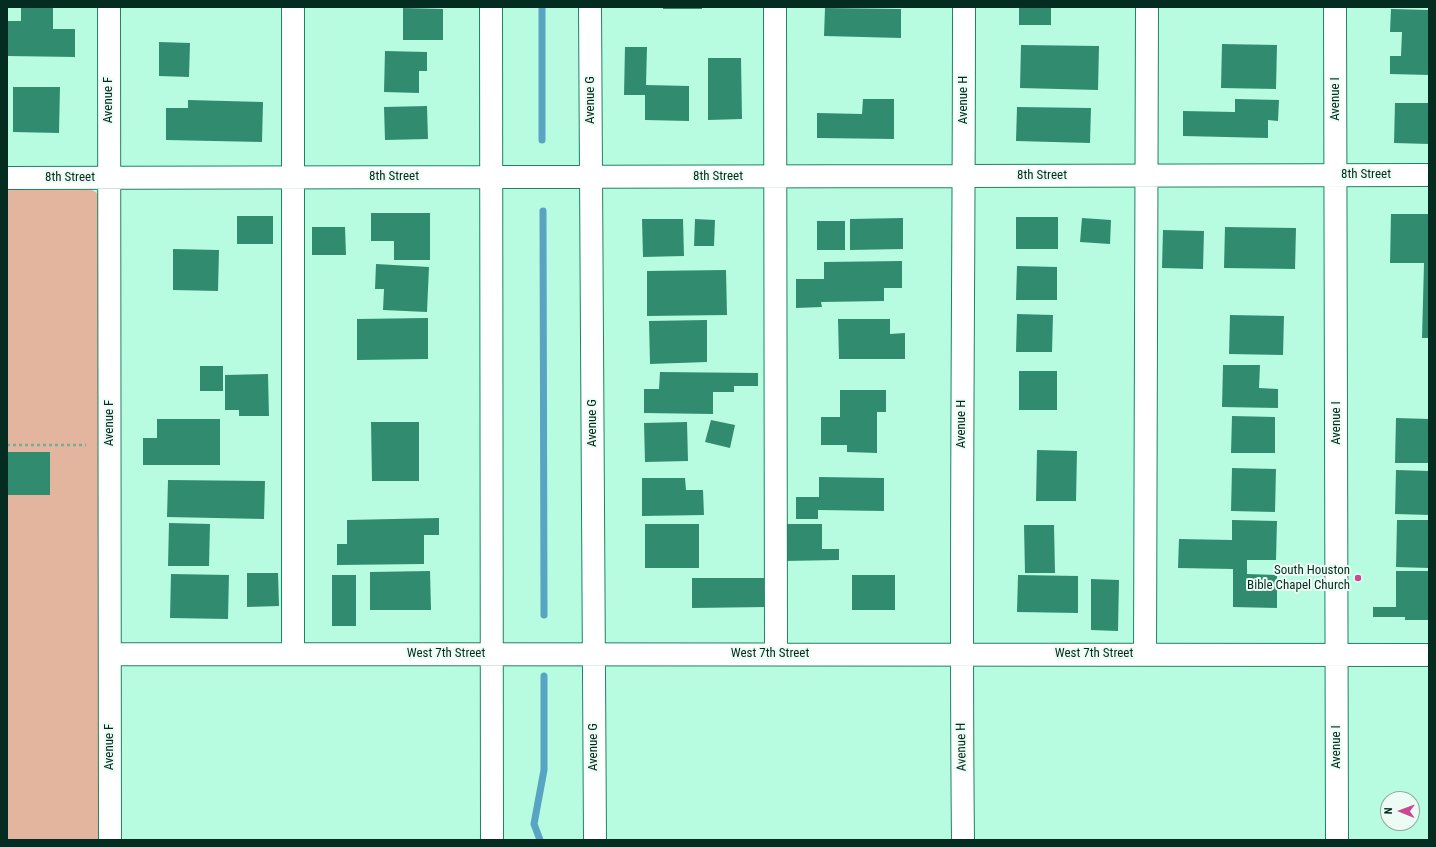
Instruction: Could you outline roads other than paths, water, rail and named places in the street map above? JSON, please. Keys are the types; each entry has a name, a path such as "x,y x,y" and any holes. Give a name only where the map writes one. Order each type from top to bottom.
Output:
{"street":[{"name":"Avenue F","path":"109,7 110,840"},
{"path":"293,7 293,654"},
{"path":"491,7 492,840"},
{"name":"Avenue G","path":"590,7 595,840"},
{"path":"775,7 776,654"},
{"name":"Avenue H","path":"963,840 961,654 964,7"},
{"path":"1145,654 1147,7"},
{"name":"Avenue I","path":"1335,7 1337,840"},
{"name":"8th Street","path":"7,178 592,178 1429,175"},
{"name":"West 7th Street","path":"110,654 1429,655"}],"waterway":[{"path":"542,7 542,140"},
{"path":"543,211 544,615"},
{"path":"540,840 534,824 544,770 544,676"}],"place":[{"name":"South Houston Bible Chapel Church","path":"1358,578"}]}
